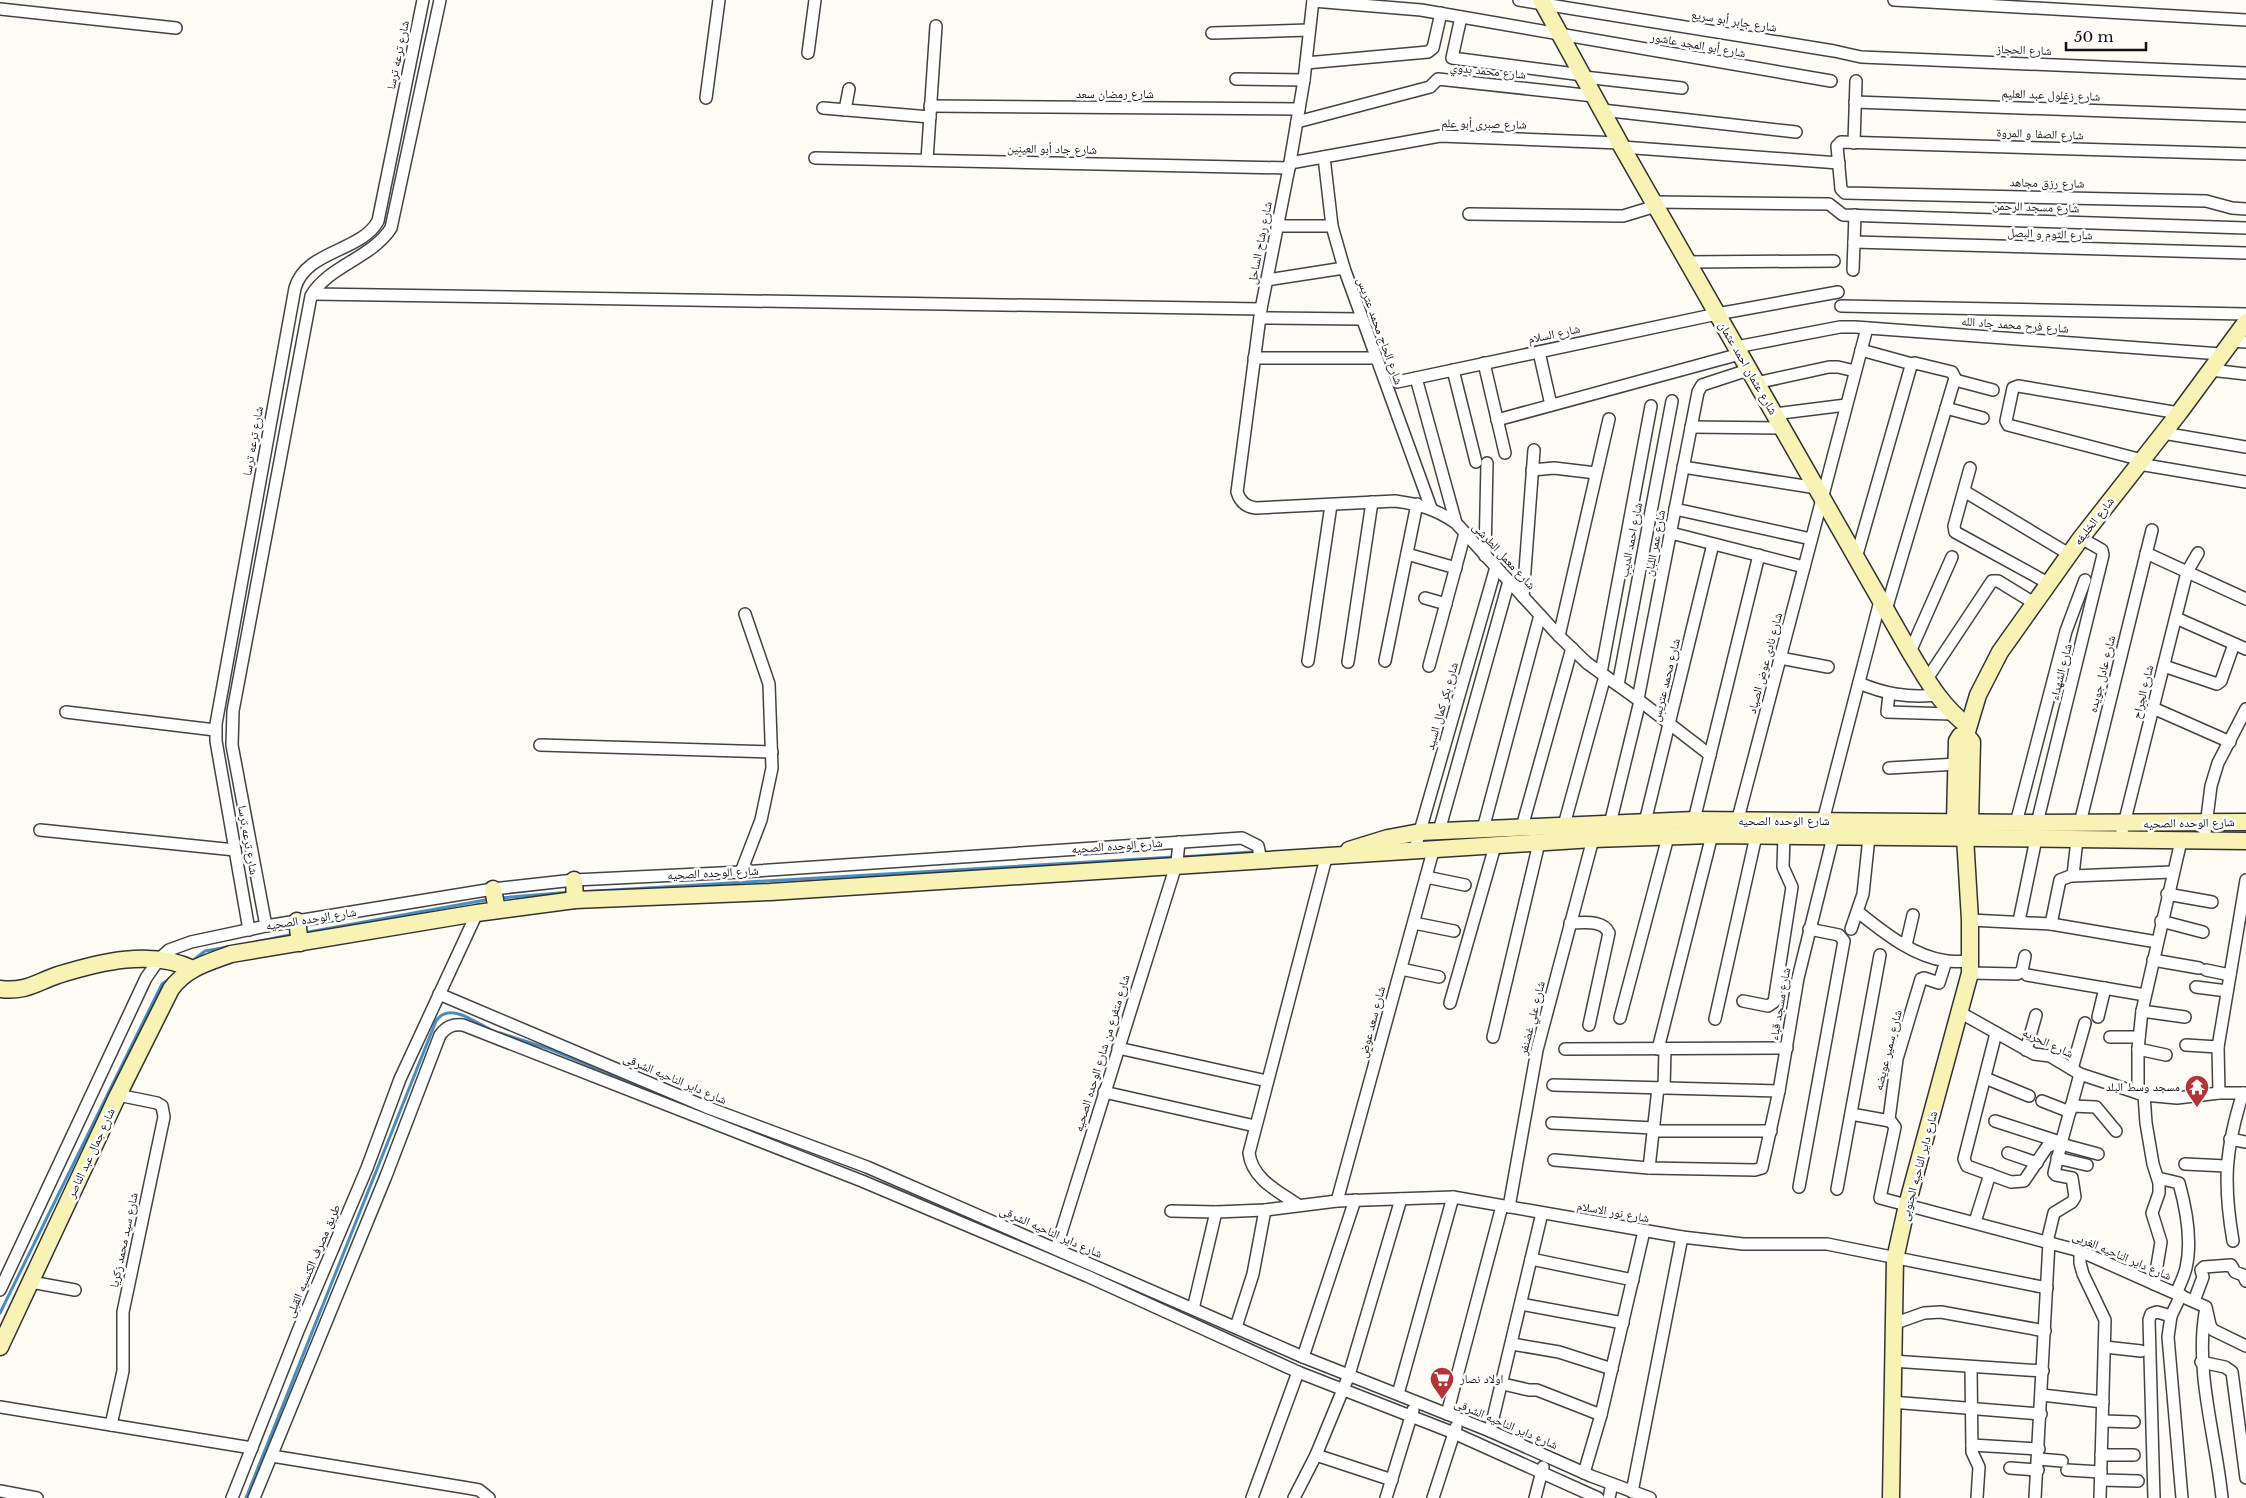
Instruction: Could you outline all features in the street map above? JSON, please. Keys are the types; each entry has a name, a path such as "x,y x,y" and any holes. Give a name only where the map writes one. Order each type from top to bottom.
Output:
{"street":[{"name":"شارع ترعه ترسا","path":"249,930 215,730 297,281 311,265 369,232 378,221 423,0"},
{"path":"313,294 323,283 381,241 394,221 440,0"},
{"path":"706,98 719,0"},
{"path":"808,53 815,0"},
{"name":"شارع أبو المجد عاشور","path":"1313,0 1441,13 1561,36 1831,81"},
{"name":"شارع رشاح الساحل","path":"1237,492 1260,314 1290,166 1304,80 1313,0"},
{"name":"شارع جابر أبو سريع","path":"1520,0 1542,2 1861,57"},
{"path":"1894,0 2096,6 2246,20"},
{"name":"شارع عثمان احمد عثمان","path":"1542,2 1777,421 1910,652 1936,696 1967,731"},
{"path":"0,9 176,28"},
{"path":"1306,63 1428,52 1434,48 1441,13"},
{"path":"1462,17 1451,56 1453,58 1682,88"},
{"path":"927,160 936,26"},
{"path":"1212,33 1309,30"},
{"name":"شارع الحجاز","path":"1861,57 2246,73"},
{"path":"1236,79 1304,80"},
{"name":"شارع محمد بدوي","path":"1297,122 1430,88 1438,80 1594,96"},
{"path":"1854,142 1856,81"},
{"path":"845,110 849,89"},
{"name":"شارع زغلول عبد العليم","path":"1856,102 2246,116"},
{"name":"شارع رمضان سعد","path":"824,108 930,112 1299,109"},
{"path":"1602,110 1796,132"},
{"name":"شارع صبرى أبو علم","path":"1290,166 1324,157 1416,139 1448,136 1621,145 1839,163"},
{"name":"شارع الصفا و المروة","path":"1839,163 1837,148 1841,142 2246,154"},
{"name":"شارع الحاج محمد عتريس","path":"1324,157 1332,226 1344,268 1360,319 1431,508"},
{"name":"شارع جاد أبو العينين","path":"815,158 1290,166"},
{"name":"شارع رزق مجاهد","path":"1839,163 1841,189 1846,193 2206,200 2232,208 2246,209"},
{"path":"1469,214 1623,216 1655,204"},
{"name":"شارع مسجد الرحمن","path":"1655,204 1829,204 1834,205 1841,215 2246,228"},
{"path":"1853,270 1855,215"},
{"path":"1278,226 1332,226"},
{"path":"354,240 361,255"},
{"name":"شارع الثوم و البصل","path":"1854,242 2246,253"},
{"path":"1688,262 1834,261"},
{"path":"1266,280 1344,268"},
{"name":"شارع السلام","path":"1397,382 1717,314 1838,292"},
{"name":"شارع ترعه ترسا","path":"266,926 232,745 232,719 313,294"},
{"path":"313,294 1260,314 1360,319"},
{"path":"1841,306 2246,314"},
{"name":"شارع الخليفه","path":"1963,821 1956,764 1957,741 1967,731 1978,695 1992,666 2069,554 2179,413 2210,370 2233,346 2246,322"},
{"name":"شارع فرح محمد جاد الله","path":"1497,420 1738,351 1840,327 2233,346"},
{"name":"شارع نادى عوض الصياد","path":"1736,828 1804,567 1820,493 1867,328"},
{"path":"1823,821 1859,683 1955,380 1952,372 1912,364 1861,350"},
{"path":"1539,352 1550,405"},
{"path":"1254,358 1375,358"},
{"path":"1484,363 1505,453"},
{"path":"1856,558 1912,364"},
{"path":"1752,376 1829,367 1855,371"},
{"path":"1453,370 1482,463 1485,556"},
{"path":"2210,370 2246,374"},
{"name":"شارع عمر اللبان","path":"1610,824 1639,700 1698,392 1702,385 1752,376"},
{"path":"1416,378 1456,523"},
{"path":"1955,380 1993,390"},
{"path":"2179,413 2018,386 2012,390 2006,420 2008,425 2140,462 2246,482"},
{"name":"شارع احمد الديب","path":"1618,685 1672,401"},
{"path":"1691,427 1777,421 1846,405"},
{"name":"شارع علي غضنفر","path":"1433,1498 1454,1433 1453,1416 1506,1206 1537,1050 1570,923 1578,832 1603,675 1651,406"},
{"path":"1946,408 1983,418"},
{"path":"1559,636 1609,419"},
{"path":"2163,433 2246,447"},
{"path":"1523,597 1534,450"},
{"path":"1683,468 1820,493"},
{"path":"1970,468 1954,526 1957,533 2048,583"},
{"path":"1532,470 1569,469 1596,474"},
{"path":"1964,490 2069,554"},
{"name":"شارع معمل الطرشى","path":"1237,492 1242,502 1251,508 1394,501 1431,508 1456,523 1572,648 1603,675 1670,723 1710,755"},
{"path":"1348,662 1372,502"},
{"path":"1385,661 1417,504"},
{"path":"1308,661 1330,505"},
{"path":"1675,509 1811,539"},
{"name":"شارع عادل جويده","path":"2080,823 2152,530"},
{"path":"1671,533 1804,567"},
{"path":"1428,666 1465,534"},
{"name":"شارع الشهداء","path":"2030,829 2103,555 2102,550 2081,538"},
{"name":"شارع محمد عتريس","path":"1645,822 1713,544"},
{"path":"2146,553 2246,599"},
{"name":"شارع الجراح","path":"2120,840 2187,572 2198,553"},
{"path":"1407,554 1456,568"},
{"path":"1694,820 1759,555"},
{"path":"1910,652 1952,557"},
{"name":"شارع بكر كمال السيد","path":"1414,852 1496,567"},
{"path":"1927,679 1993,580 1998,581 2034,603"},
{"path":"2018,921 2030,829 2066,631 2086,580"},
{"path":"1439,831 1509,581"},
{"path":"1424,598 1446,604"},
{"path":"741,872 765,806 771,776 772,752 769,684 745,614"},
{"path":"1483,829 1540,615"},
{"path":"2176,618 2246,649"},
{"path":"2164,666 2217,684 2221,681 2234,644"},
{"path":"1522,827 1572,648"},
{"path":"1780,658 1828,667"},
{"path":"1859,683 1889,694 1911,697 1936,696"},
{"path":"1889,694 1887,712 1951,714"},
{"path":"2153,708 2230,742"},
{"path":"2204,841 2211,786 2218,763 2246,709"},
{"path":"66,712 215,730"},
{"path":"1963,821 1972,742 1967,731"},
{"path":"540,745 772,752"},
{"path":"1889,768 1956,764"},
{"name":"شارع الوحده الصحيه","path":"190,967 299,933 495,900 741,872 1178,856 1261,860 1326,858 1539,843 1610,824 1694,820 1736,828 1756,836 1833,837 1965,837 2080,823 2246,822"},
{"name":"شارع الوحده الصحيه","path":"1326,858 1388,838 1420,832 1522,827 1668,837 1712,835 1736,828 1823,821 1963,821 2030,829 2077,840 2246,841"},
{"path":"40,830 235,850"},
{"path":"1554,1160 1649,1168 1653,1129 1661,1088 1661,1049 1712,835"},
{"path":"1715,1019 1756,836"},
{"path":"1743,1001 1768,1006 1774,1002 1792,887 1783,867 1784,836"},
{"path":"1620,1018 1668,837"},
{"name":"شارع مسجد قباء","path":"1649,1168 1755,1170 1764,1166 1787,1048 1798,978 1833,837"},
{"path":"1851,929 1858,912 1869,837"},
{"name":"شارع داير الناحيه الجنوبى","path":"1891,1498 1891,1402 1895,1259 1907,1205 1961,1013 1970,967 1970,920 1965,837"},
{"name":"شارع الوحده الصحيه","path":"574,890 770,892 1178,856 1242,838 1258,846 1261,860"},
{"path":"2072,876 2077,840"},
{"path":"2154,1284 2161,1242 2152,1214 2160,1188 2141,1094 2138,1049 2145,995 2172,872 2181,841"},
{"path":"1493,1037 1539,843"},
{"path":"1450,1003 1495,846"},
{"name":"شارع سعد عوض","path":"1337,1201 1433,851"},
{"name":"شارع متفرع من شارع الوحده الصحيه","path":"1056,1249 1178,856"},
{"path":"1298,1205 1259,1177 1253,1170 1249,1153 1326,858"},
{"path":"2051,924 2060,880 2072,876 2172,872"},
{"path":"1426,877 1465,885"},
{"path":"2218,1093 2218,1047 2246,880"},
{"path":"2167,894 2212,902"},
{"name":"شارع الوحده الصحيه","path":"166,959 179,945 266,926 299,933 477,913 495,900"},
{"path":"1858,912 1881,930 1906,945 1946,961 1970,967 2017,974 2022,971 2025,956"},
{"name":"طريق مصرف الكنسيه القبلى","path":"232,1498 298,1331 368,1168 400,1079 477,913"},
{"path":"1906,945 1913,915"},
{"path":"1970,920 2051,924 2157,942"},
{"path":"2161,921 2203,932"},
{"path":"1414,923 1454,930"},
{"path":"1570,923 1601,924 1609,932 1589,1025"},
{"path":"1799,1187 1844,943 1839,935 1809,928"},
{"path":"1837,1189 1880,955"},
{"path":"0,989 23,990 56,976 140,958 166,959 190,967"},
{"name":"شارع جمال عبد الناصر","path":"0,1290 146,978 166,959"},
{"path":"2153,960 2230,975"},
{"name":"شارع سمير عويضه","path":"1907,1205 1882,1200 1879,1197 1894,1127 1890,1121 1893,1078 1921,979 1924,978 1939,983 1946,961"},
{"name":"شارع جمال عبد الناصر","path":"0,1346 5,1325 30,1282 170,989 190,967"},
{"path":"1401,969 1439,977"},
{"path":"2026,975 2145,995"},
{"path":"2196,987 2227,991"},
{"path":"2098,1018 2106,988"},
{"name":"شارع داير الناحيه الشرقى","path":"439,994 706,1108 867,1167 1303,1357 1490,1431 1587,1474 1649,1498"},
{"path":"2142,1011 2185,1018"},
{"name":"شارع الحريه","path":"1961,1013 2034,1054 2050,1056 2076,1072 2141,1094 2177,1098 2218,1093 2245,1093"},
{"path":"2026,1050 2036,1015"},
{"path":"2035,1498 2042,1395 2048,1242 2054,1213 2072,1202 2075,1197 2072,1178 2054,1174 2070,1109 2085,1023"},
{"name":"شارع داير الناحيه الشرقى","path":"438,1042 444,1030 456,1024 463,1025 871,1185 1087,1276 1298,1372 1454,1433 1590,1496"},
{"path":"1996,1033 1964,1160 1967,1166 2011,1182 2020,1182 2027,1178 2047,1147 2061,1142"},
{"path":"254,1498 386,1176 438,1042 420,1035"},
{"path":"2110,1037 2139,1036"},
{"path":"2186,1045 2218,1047"},
{"path":"1118,1048 1267,1081"},
{"path":"1564,1049 1787,1048"},
{"path":"2138,1049 2166,1055"},
{"path":"1985,1078 2029,1096"},
{"path":"1553,1086 1779,1091"},
{"path":"1104,1092 1255,1126"},
{"path":"2233,1241 2226,1204 2226,1166 2230,1139 2245,1093"},
{"name":"شارع سيد محمد زكريا","path":"111,1425 123,1371 123,1312 164,1117 162,1106 157,1103 118,1095"},
{"path":"2042,1101 2070,1109 2096,1107 2116,1131"},
{"path":"1851,1114 1890,1121"},
{"path":"1995,1120 2098,1154"},
{"path":"1552,1123 1653,1129 1771,1131"},
{"path":"2230,1139 2246,1142"},
{"path":"2008,1153 2037,1162"},
{"path":"2058,1158 2087,1165"},
{"path":"2185,1164 2226,1166"},
{"path":"1974,1222 1990,1174"},
{"path":"2158,1178 2179,1183 2186,1225 2188,1256 2186,1269 2171,1316 2168,1337 2182,1498"},
{"path":"1398,1394 1453,1197"},
{"name":"شارع نور الاسلام","path":"1171,1211 1265,1210 1337,1201 1453,1197 1682,1237 1743,1244 1827,1244 2047,1288"},
{"path":"1294,1498 1316,1455 1349,1375 1401,1199"},
{"path":"1303,1357 1355,1200"},
{"name":"شارع داير الناحيه الغربى","path":"1907,1205 2080,1251 2206,1306"},
{"path":"1236,1327 1253,1274 1265,1210"},
{"path":"1193,1309 1216,1212"},
{"path":"1490,1431 1542,1213"},
{"path":"1590,1496 1587,1474 1644,1231"},
{"path":"1632,1492 1682,1237"},
{"path":"2080,1251 2080,1264 2083,1274 2105,1320 2100,1498"},
{"path":"1532,1259 1633,1280"},
{"path":"2194,1301 2203,1278 2202,1270 2204,1267 2231,1265 2234,1272 2243,1275 2246,1281"},
{"path":"30,1282 75,1290"},
{"path":"1521,1304 1623,1323"},
{"path":"2206,1306 2213,1330 2246,1346"},
{"path":"2206,1306 2201,1334 2201,1362 2218,1458 2222,1498"},
{"path":"1893,1324 1924,1313 1940,1312 2045,1330"},
{"path":"2154,1498 2149,1320 2151,1314 2155,1312 2171,1316"},
{"path":"1512,1344 1559,1352 1612,1369"},
{"path":"2105,1347 2141,1351"},
{"path":"1892,1362 2043,1371"},
{"path":"2201,1362 2228,1368 2232,1372 2246,1478"},
{"path":"1971,1367 1972,1445 1973,1456 1979,1467 1977,1498"},
{"path":"1252,1498 1298,1372"},
{"path":"1502,1384 1537,1390 1601,1415"},
{"path":"2042,1395 2103,1402"},
{"path":"1386,1498 1416,1401"},
{"path":"1891,1402 2041,1414"},
{"path":"0,1407 252,1448"},
{"path":"2102,1421 2134,1422"},
{"path":"1972,1445 2064,1465 2101,1476 2138,1481"},
{"path":"2102,1454 2134,1455"},
{"path":"1316,1455 1392,1480"},
{"path":"272,1456 479,1490 490,1498"},
{"path":"1535,1498 1546,1456"},
{"path":"2010,1468 2038,1459"},
{"path":"1609,1498 1612,1484"},
{"path":"0,1491 37,1498"}],"waterway":[{"path":"1181,857 1252,852"},
{"path":"579,892 1174,857"},
{"path":"500,898 571,892"},
{"path":"303,933 491,899"},
{"path":"256,942 294,934"},
{"path":"191,962 205,951 228,947"},
{"path":"0,1313 162,984 172,977"},
{"path":"246,1498 436,1021 441,1015 455,1013 463,1015 491,1030"},
{"path":"500,1033 550,1049 729,1123"},
{"path":"881,1183 1018,1241"}],"place":[{"name":"مسجد وسط البلد","path":"2197,1108"},
{"name":"اولاد نصار","path":"1442,1400"}]}
